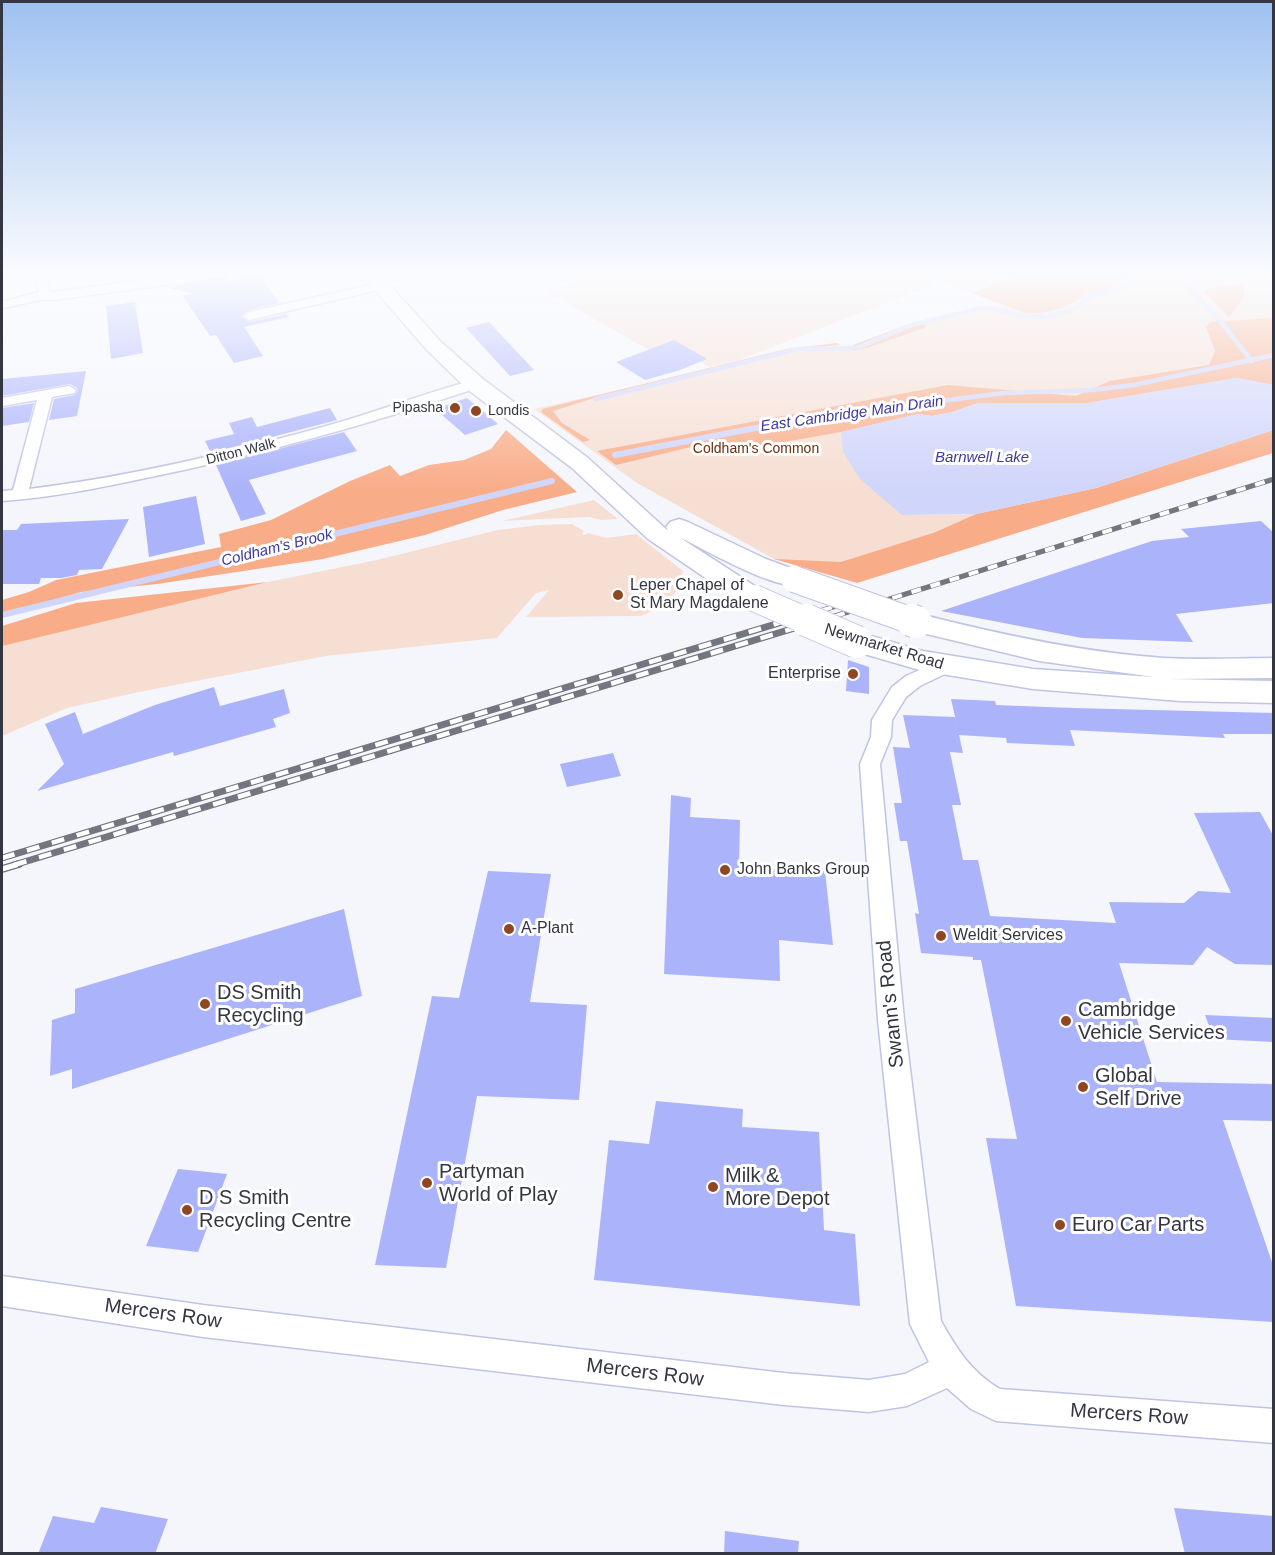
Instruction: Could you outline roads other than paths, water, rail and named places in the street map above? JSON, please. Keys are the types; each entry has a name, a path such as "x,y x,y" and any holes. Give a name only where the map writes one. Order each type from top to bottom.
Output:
{"main road":[{"name":"Newmarket Road","path":"433,345 475,384 548,438 609,488 657,534 744,592 857,642 944,666 1033,679 1198,692 1274,692"},
{"name":"Newmarket Road","path":"609,488 718,548 794,579 916,622 1010,645 1092,660 1165,668 1274,668"},
{"path":"744,592 730,574 733,569 740,566 757,565"}],"street":[{"name":"Ditton Walk","path":"2,496 172,469 373,417 475,384"},
{"path":"2,402 69,390"},
{"path":"20,494 46,393"},
{"name":"Swann's Road","path":"944,666 913,681 898,692 882,720 882,737 870,764 891,1020 926,1324 950,1369"},
{"name":"Mercers Row","path":"2,1291 203,1321 816,1392 869,1396 907,1390 950,1369 977,1396 996,1406 1274,1426"}],"water":[{"name":"Barnwell Lake","path":"1237,378 1273,385 1273,430 1096,488 976,514 902,515 860,479 843,452 841,432 918,414 932,416 953,412 978,403 1087,403"}],"waterway":[{"name":"Coldham's Brook","path":"596,399 798,349 857,348 865,345"},
{"name":"East Cambridge Main Drain","path":"1239,345 1251,360"},
{"path":"1251,360 1274,355"},
{"name":"East Cambridge Main Drain","path":"758,427 807,418 1004,393 1092,390 1134,385 1251,360"},
{"name":"East Cambridge Main Drain","path":"615,455 766,426"},
{"name":"Coldham's Brook","path":"2,615 552,481"}],"railway":[{"path":"816,622 1274,479"},
{"path":"784,622 846,603"},
{"path":"2,858 789,620"},
{"path":"14,865 821,620"},
{"path":"2,869 19,864"}],"place":[{"name":"Pipasha","path":"455,408"},
{"name":"Londis","path":"476,411"},
{"name":"Leper Chapel of St Mary Magdalene","path":"618,595"},
{"name":"Enterprise","path":"853,674"},
{"name":"John Banks Group","path":"725,870"},
{"name":"A-Plant","path":"509,929"},
{"name":"Weldit Services","path":"941,936"},
{"name":"DS Smith Recycling","path":"205,1004"},
{"name":"Cambridge Vehicle Services","path":"1066,1021"},
{"name":"Global Self Drive","path":"1083,1087"},
{"name":"Partyman World of Play","path":"427,1183"},
{"name":"Milk & More Depot","path":"713,1187"},
{"name":"D S Smith Recycling Centre","path":"187,1210"},
{"name":"Euro Car Parts","path":"1060,1225"}],"park label":[{"name":"Coldham's Common","path":"756,449"}]}
